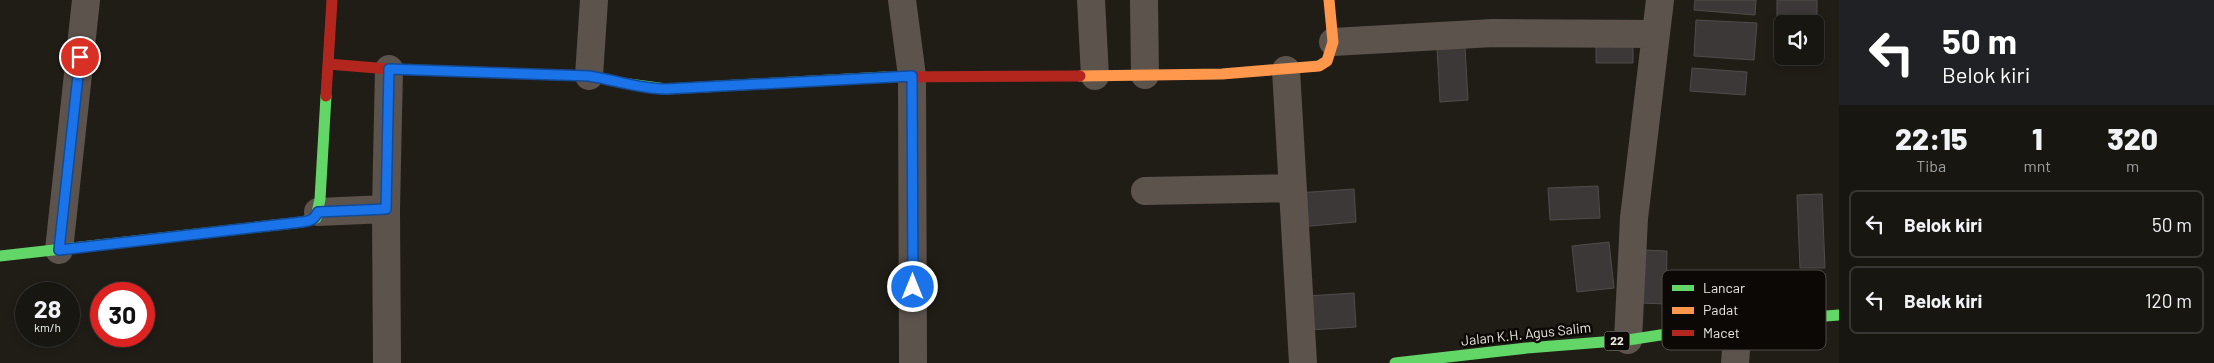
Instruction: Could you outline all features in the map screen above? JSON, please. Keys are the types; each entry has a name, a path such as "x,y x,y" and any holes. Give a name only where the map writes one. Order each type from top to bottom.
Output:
{"main road":[{"path":"0,256 311,221 316,218 318,212 332,0"},
{"path":"328,64 389,69 589,76 616,80 646,89 912,76 1094,76 1286,70 1319,66 1327,61 1334,42 1329,0"},
{"name":"Jalan K.H. Agus Salim","path":"1826,316 1839,315"},
{"name":"Jalan K.H. Agus Salim","path":"1395,363 1525,356 1662,335"}],"street":[{"path":"59,250 86,0"},
{"path":"589,76 594,0"},
{"path":"902,0 912,76 913,363"},
{"path":"1091,0 1094,76"},
{"path":"1144,0 1145,75"},
{"path":"1628,340 1634,218 1660,0"},
{"path":"1334,42 1493,33 1656,34"},
{"path":"387,363 386,209 389,69"},
{"path":"1286,70 1303,363"},
{"path":"1145,191 1292,188"},
{"path":"318,212 386,209"},
{"path":"1735,363 1736,350"}],"building":[{"path":"1695,0 1756,0 1755,15 1694,10"},
{"path":"1777,0 1817,0 1817,15 1777,15"},
{"path":"1696,20 1757,23 1754,60 1694,56"},
{"path":"1596,39 1633,40 1633,63 1596,63"},
{"path":"1465,47 1468,100 1440,102 1437,48"},
{"path":"1692,68 1747,72 1745,95 1690,91"},
{"path":"1598,186 1600,218 1550,220 1548,188"},
{"path":"1354,189 1356,222 1299,227 1297,193"},
{"path":"1822,194 1825,268 1800,268 1797,195"},
{"path":"1609,242 1614,288 1577,292 1572,246"},
{"path":"1642,250 1667,251 1667,270 1662,270 1662,304 1641,303"},
{"path":"1354,293 1356,327 1309,330 1307,296"}],"traffic: fast":[{"path":"629,84 666,89 885,77"},
{"path":"0,256 302,222 316,218 320,199 326,96"},
{"path":"1826,316 1839,315"},
{"path":"1395,363 1527,348 1628,340 1662,335"}],"traffic: slow":[{"path":"1080,76 1222,74 1319,66 1327,61 1333,42 1329,0"}],"traffic: jam":[{"path":"326,96 332,0"},
{"path":"328,64 389,69 589,76 629,84"},
{"path":"885,77 1080,76"}],"route":[{"path":"80,57 59,250 311,221 316,218 318,212 386,209 389,69 589,76 616,80 646,89 912,76 913,287"}]}
